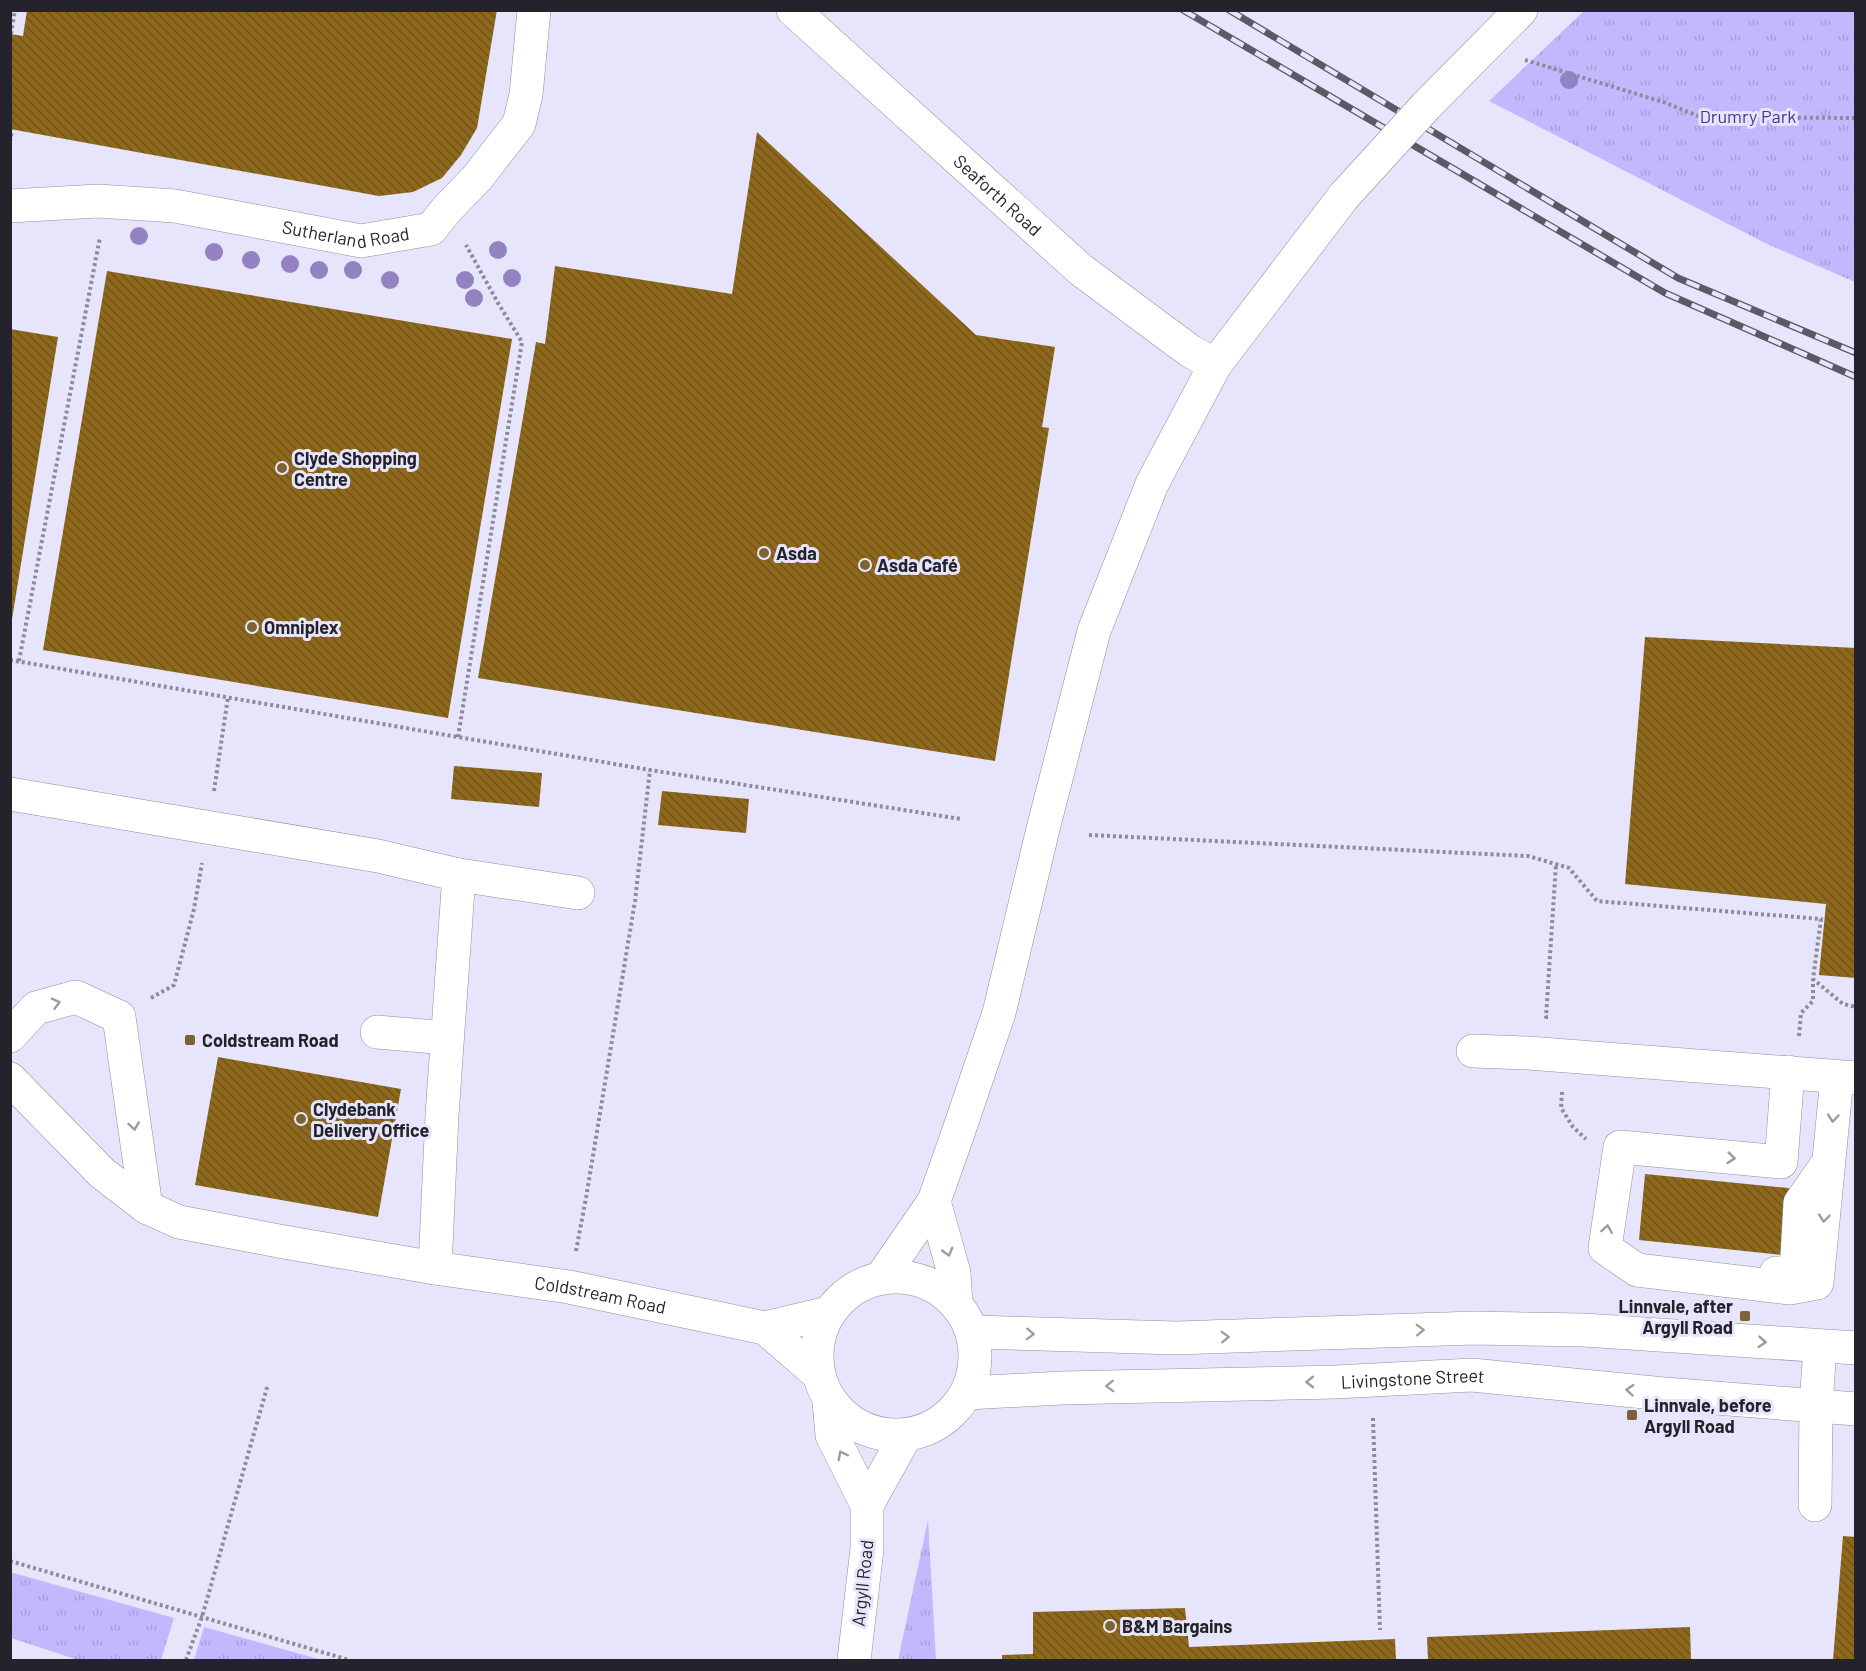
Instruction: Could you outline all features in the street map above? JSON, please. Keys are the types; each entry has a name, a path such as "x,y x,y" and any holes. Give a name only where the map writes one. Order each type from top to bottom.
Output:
{"street":[{"name":"Sutherland Road","path":"10,206 98,201 175,206 361,241 431,229 477,178 519,124 526,95 534,10"},
{"name":"Seaforth Road","path":"792,10 1081,270 1190,351 1215,365"},
{"path":"881,1278 934,1201 999,1013 1094,631 1152,484 1215,365 1344,196 1426,106 1521,10"},
{"path":"10,794 378,856 459,875 578,893"},
{"path":"435,1268 447,1038 459,875"},
{"path":"10,1036 36,1008 76,997 119,1017 146,1207"},
{"path":"377,1032 447,1038"},
{"path":"1473,1051 1528,1053 1788,1072 1846,1077 1830,1160 1817,1283 1790,1288 1637,1270 1605,1248 1620,1147 1781,1162 1788,1072"},
{"name":"Coldstream Road","path":"10,1079 102,1173 146,1207 179,1222 435,1268 569,1287 765,1328 828,1313"},
{"path":"934,1201 954,1274 956,1304"},
{"path":"902,1277 922,1281 940,1291 956,1304 965,1317 972,1332 976,1353 974,1373 967,1393 951,1413 931,1428 906,1435 877,1434 850,1422 823,1387 816,1352 819,1332 828,1313 842,1297 861,1285 881,1278 902,1277"},
{"name":"Coldstream Road","path":"765,1328 823,1387"},
{"path":"972,1332 1176,1338 1475,1328 1584,1330 1856,1348"},
{"path":"1472,1375 1475,1328"},
{"path":"1815,1505 1816,1406 1820,1346"},
{"name":"Livingstone Street","path":"967,1393 1472,1375 1664,1394 1856,1409"},
{"name":"Argyll Road","path":"823,1387 832,1435 867,1505 867,1549 854,1660"},
{"name":"Argyll Road","path":"867,1505 906,1435"}],"path":[{"path":"11,34 15,10"},
{"path":"1484,48 1663,102 1701,117 1856,118"},
{"path":"10,142 12,130"},
{"path":"19,661 102,225 98,201"},
{"path":"447,210 522,342 458,737"},
{"path":"10,660 650,770 961,819"},
{"path":"119,1017 174,985 194,909 228,697"},
{"path":"569,1287 635,901 650,770"},
{"path":"1089,835 1528,856 1569,868 1597,901 1821,919 1813,979 1843,1004 1856,1007"},
{"path":"1372,1380 1380,1630"},
{"path":"186,1660 202,1617 268,1384"},
{"path":"10,1561 349,1660"}],"green space":[{"name":"Drumry Park","path":"1584,11 1855,11 1855,282 1767,244 1489,101"},
{"path":"928,1520 936,1660 898,1660"},
{"path":"10,1572 174,1618 161,1660 78,1660 11,1638"},
{"path":"204,1627 322,1660 194,1660"}],"building":[{"path":"27,10 497,10 477,128 461,155 442,178 413,192 379,196 10,129 10,34 23,36"},
{"name":"Asda","path":"757,132 976,335 1055,347 1042,427 1049,428 995,761 478,678 536,342 545,344 555,266 732,294"},
{"path":"107,271 512,339 448,718 43,650"},
{"path":"10,329 58,337 12,619 10,619"},
{"path":"1645,637 1856,648 1856,978 1819,975 1826,904 1625,884"},
{"path":"454,766 542,773 539,807 451,799"},
{"path":"662,791 749,799 746,833 658,825"},
{"name":"Clydebank Delivery Office","path":"218,1057 401,1089 378,1217 195,1185"},
{"path":"1645,1174 1789,1188 1782,1255 1639,1240"},
{"path":"1843,1536 1856,1537 1856,1660 1833,1660"},
{"name":"B&M Bargains","path":"1185,1608 1189,1647 1395,1639 1396,1660 1002,1660 1002,1655 1033,1654 1033,1612"},
{"path":"1690,1627 1691,1660 1428,1660 1427,1637"}],"railway":[{"path":"1183,10 1665,293 1856,377"},
{"path":"1229,10 1678,278 1856,353"}],"place":[{"name":"Clyde Shopping Centre","path":"282,468"},
{"name":"Asda","path":"764,553"},
{"name":"Asda Café","path":"865,565"},
{"name":"Omniplex","path":"252,627"},
{"name":"Coldstream Road","path":"190,1040"},
{"name":"Clydebank Delivery Office","path":"301,1119"},
{"name":"Linnvale, after Argyll Road","path":"1745,1316"},
{"name":"Linnvale, before Argyll Road","path":"1632,1415"},
{"name":"B&M Bargains","path":"1110,1626"}]}
